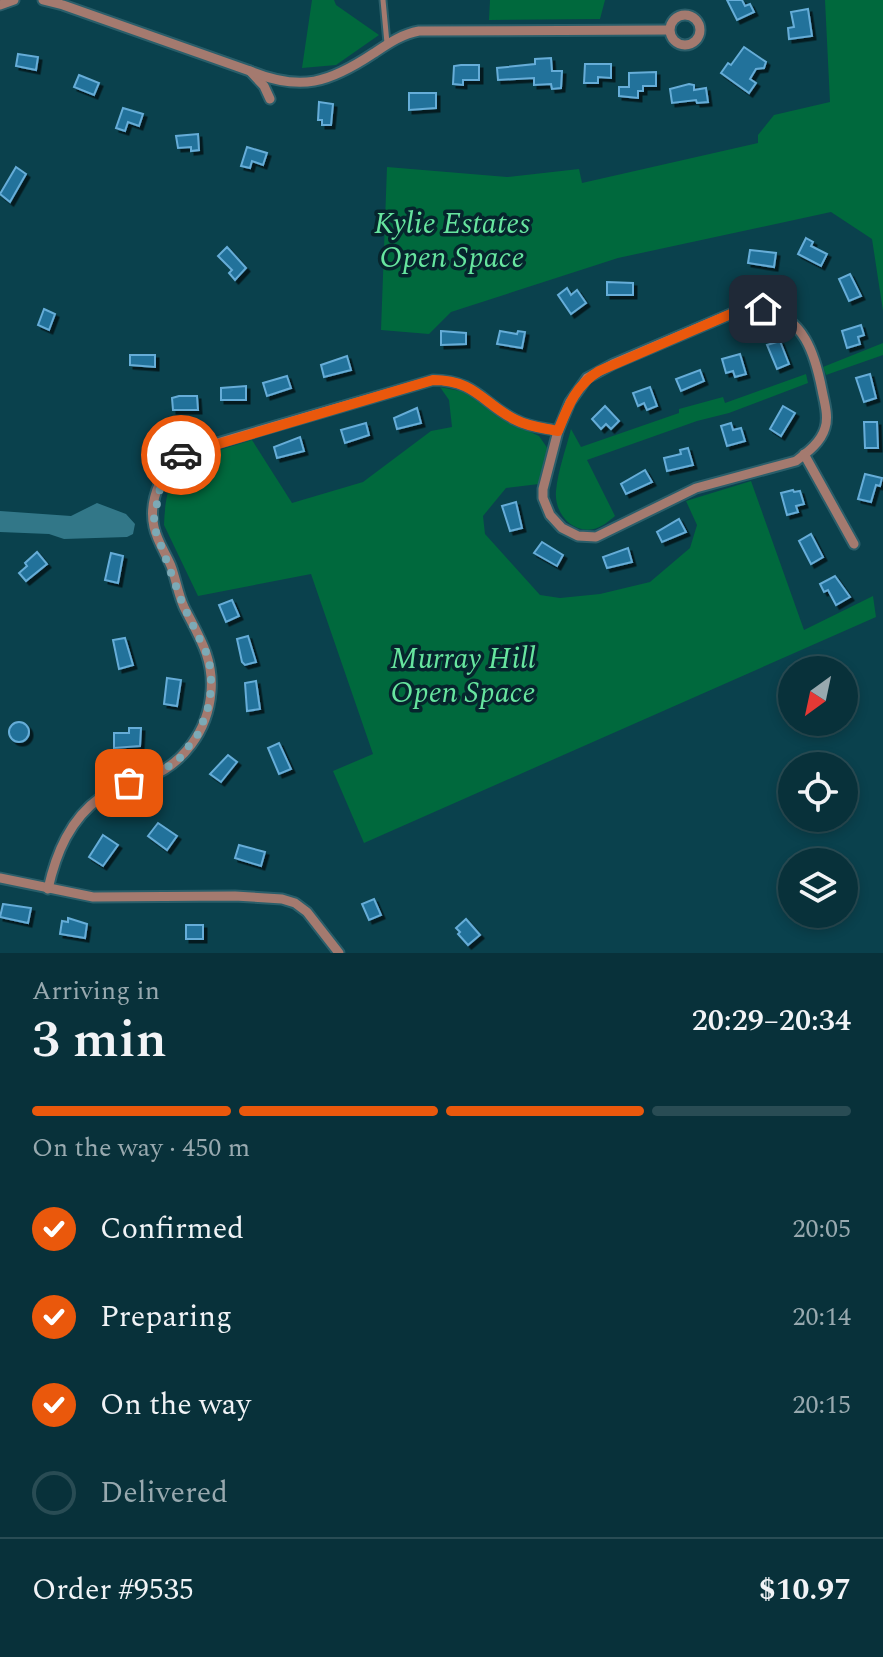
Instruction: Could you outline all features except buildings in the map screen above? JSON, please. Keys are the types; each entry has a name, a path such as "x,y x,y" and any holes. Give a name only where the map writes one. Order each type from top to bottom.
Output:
{"street":[{"path":"0,5 14,0"},
{"path":"43,0 179,44 281,82 322,81 347,71 402,36 419,31 669,30"},
{"path":"250,71 264,86 270,99"},
{"path":"740,310 779,312 809,340 826,410 826,427 819,440 804,454 796,461 696,488 605,535 587,537 562,528 546,507 543,489 558,431 575,394 587,378 740,310"},
{"path":"48,889 60,849 85,810 115,788 152,776 171,765 193,742 207,712 211,691 209,658 183,605 153,524 162,478 175,459 190,451 433,380 468,387 517,421 558,431"},
{"path":"804,454 854,544"},
{"path":"0,878 93,897 235,896 295,903 311,916 339,953"}],"lane":[{"path":"383,0 387,44"}],"green space":[{"path":"312,0 334,0 336,5 379,35 336,65 302,68"},
{"path":"490,0 605,0 600,19 489,20"},
{"name":"Kylie Estates Open Space","path":"825,0 883,0 883,311 872,239 831,212 618,258 451,312 429,334 381,330 387,167 507,177 579,169 582,183 758,143 758,135 774,115 830,102"},
{"path":"883,343 883,355 826,375 823,367"},
{"path":"806,374 808,383 587,460 615,516 600,527 586,530 571,525 561,514 556,491 571,429 581,447 679,413 679,409 723,397 725,403"},
{"name":"Murray Hill Open Space","path":"440,387 471,393 516,425 539,436 548,449 539,484 506,488 483,516 485,534 540,595 560,598 600,594 650,582 690,548 697,525 686,501 751,481 804,630 873,596 876,617 788,656 778,656 778,660 364,843 333,771 373,754 311,574 198,596 164,525 167,497 172,480 190,459 252,440 292,503 363,482 431,431 452,427 449,400"}],"water":[{"path":"97,503 126,514 135,524 133,534 127,537 64,539 49,534 0,532 0,511 71,516"}],"way so far":[{"path":"129,783 162,771 179,759 199,733 210,702 209,658 183,605 153,524 164,472 181,455"}],"route":[{"path":"181,455 433,380 461,384 517,421 558,431 570,402 587,378 740,310 763,309"}]}
